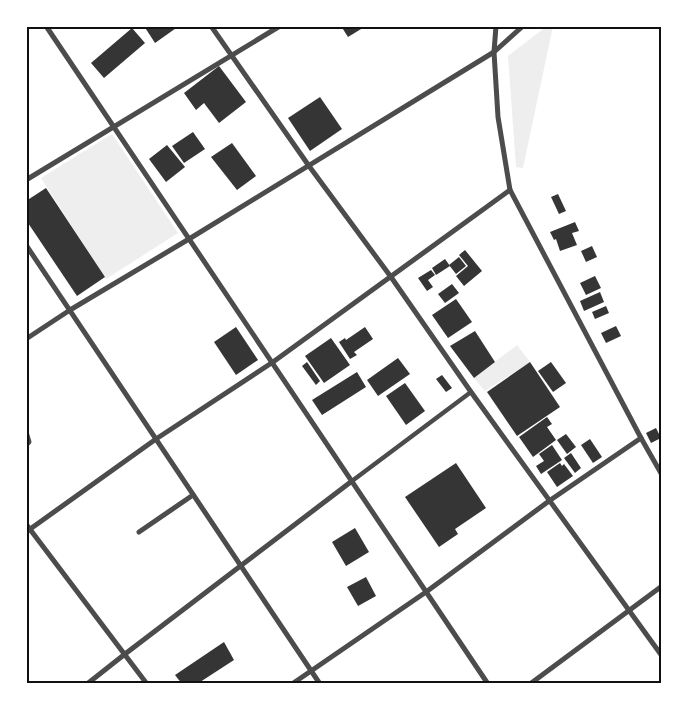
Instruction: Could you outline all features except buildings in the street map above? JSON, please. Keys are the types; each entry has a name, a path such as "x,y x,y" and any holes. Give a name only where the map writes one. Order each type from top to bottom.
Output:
{"street":[{"path":"46,26 488,684"},
{"path":"211,26 309,166 391,277 471,392 662,656"},
{"path":"26,180 280,26"},
{"path":"496,26 494,52 498,117 510,190 662,475"},
{"path":"26,339 70,310 494,52 523,26"},
{"path":"28,531 156,439 273,362 510,190"},
{"path":"26,245 320,684"},
{"path":"87,684 471,392"},
{"path":"26,432 29,442 26,445"},
{"path":"292,684 426,592 549,501 641,438"},
{"path":"139,532 193,495"},
{"path":"26,524 28,531 147,684"},
{"path":"530,684 662,586"}],"shaded area":[{"path":"547,26 553,26 523,168 516,167 508,56"},
{"path":"112,134 178,233 106,279 41,178"},
{"path":"517,345 530,362 485,391 474,378"}]}
